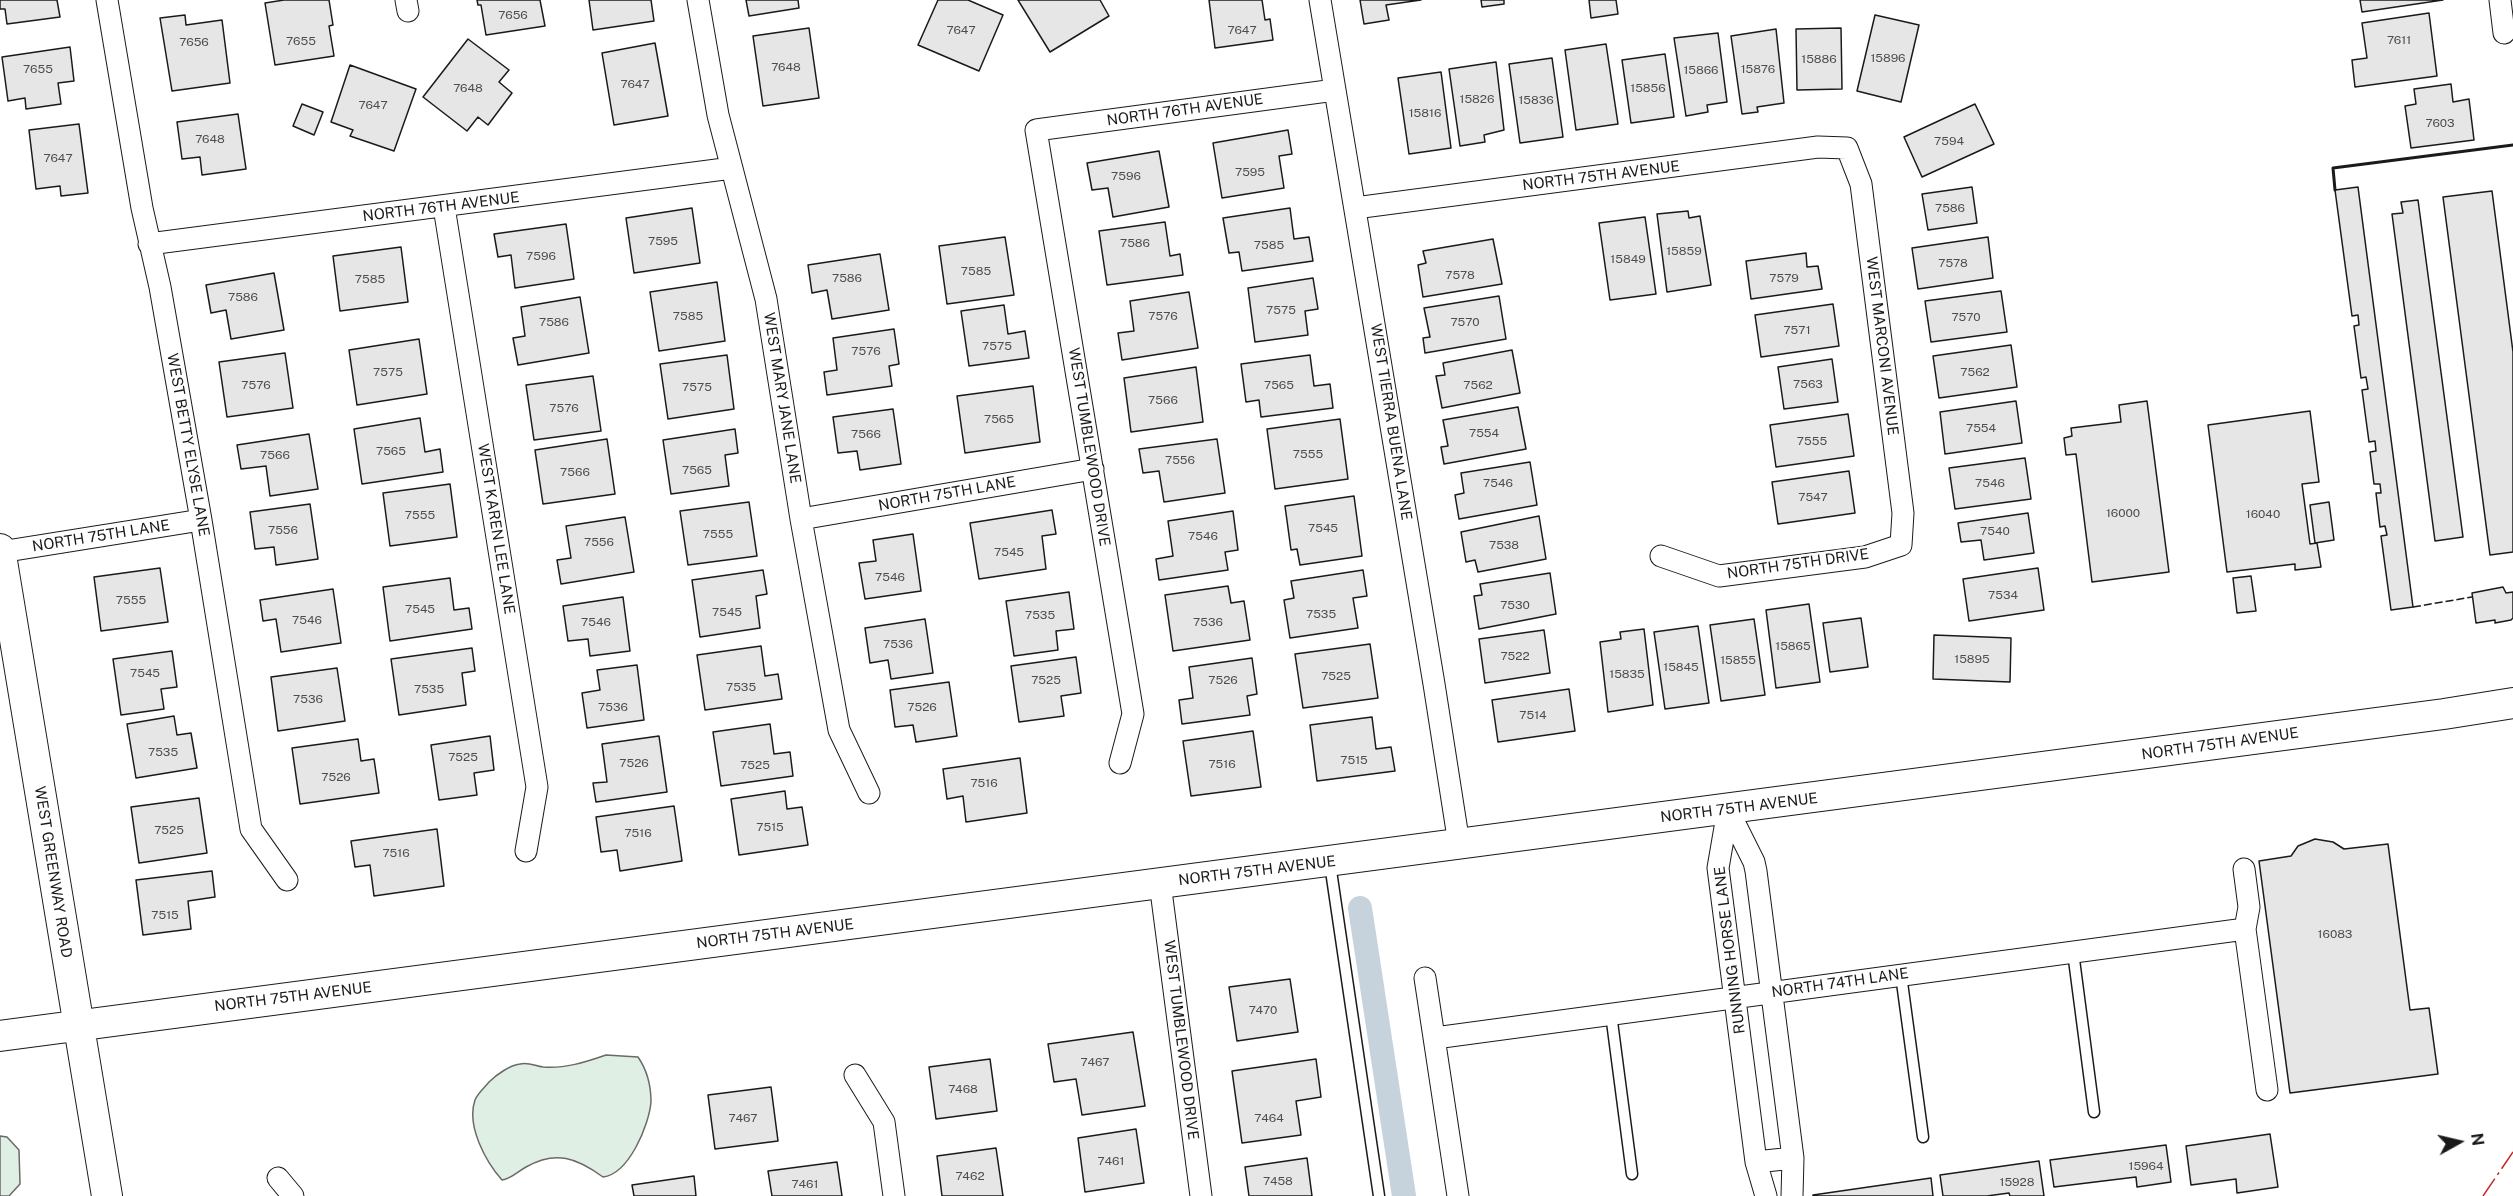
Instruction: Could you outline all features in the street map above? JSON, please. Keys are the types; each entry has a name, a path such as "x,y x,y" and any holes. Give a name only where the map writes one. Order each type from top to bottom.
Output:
{"main road":[{"name":"WEST GREENWAY ROAD","path":"0,550 107,1196"},
{"name":"NORTH 75TH AVENUE","path":"0,1036 1728,810 2513,703"}],"street":[{"name":"WEST BETTY ELYSE LANE","path":"107,0 149,244 160,287 201,520 251,829 287,880"},
{"name":"WEST MARY JANE LANE","path":"698,0 718,116 766,299 801,519 839,730 869,793"},
{"name":"WEST TIERRA BUENA LANE","path":"1320,0 1459,844"},
{"path":"2500,0 2504,33"},
{"name":"NORTH 76TH AVENUE","path":"1036,130 1335,90"},
{"name":"WEST TUMBLEWOOD DRIVE","path":"1036,130 1133,714 1120,763"},
{"name":"NORTH 75TH AVENUE","path":"1355,208 1818,147 1847,148"},
{"name":"WEST MARCONI AVENUE","path":"1847,148 1861,184 1903,513 1901,545"},
{"name":"NORTH 76TH AVENUE","path":"149,244 732,168"},
{"name":"WEST KAREN LEE LANE","path":"444,207 537,787 526,851"},
{"name":"NORTH 75TH LANE","path":"801,519 1093,469"},
{"name":"NORTH 75TH LANE","path":"0,550 201,520"},
{"name":"NORTH 75TH DRIVE","path":"1661,556 1719,576 1865,557 1901,545"},
{"path":"1728,810 1754,862 1793,1158 1792,1196"},
{"name":"RUNNING HORSE LANE","path":"1728,810 1718,868 1756,1162 1766,1196"},
{"path":"2244,869 2249,907 2245,929 2267,1090"},
{"name":"WEST TUMBLEWOOD DRIVE","path":"1160,883 1201,1196"},
{"name":"NORTH 74TH LANE","path":"1434,1038 2245,929"},
{"path":"1425,978 1458,1196"},
{"path":"855,1075 884,1122 894,1196"},
{"path":"1756,1162 1793,1158"},
{"path":"278,1178 293,1196"}],"lane":[{"path":"1330,861 1379,1196"},
{"path":"2073,952 2094,1112"},
{"path":"1901,975 1923,1137"},
{"path":"1611,1014 1632,1174"}],"green space":[{"path":"606,1055 638,1057 649,1084 651,1102 649,1112 642,1135 629,1158 612,1174 603,1177 575,1161 557,1158 537,1162 502,1180 484,1154 475,1132 473,1110 479,1093 495,1076 516,1065 526,1063 543,1067 559,1067"},
{"path":"0,1136 7,1137 19,1150 20,1184 9,1196 0,1196"}],"building":[{"path":"0,0 57,0 60,17 7,24 5,9 0,9"},
{"path":"284,0 329,0 333,25 329,26 334,56 275,65 265,3"},
{"path":"477,0 540,0 545,26 486,35 481,5 478,5"},
{"path":"589,0 651,0 654,21 593,30"},
{"path":"746,0 798,0 799,8 749,16"},
{"path":"938,0 968,0 1003,15 979,71 918,45"},
{"path":"1018,0 1100,0 1109,16 1050,52"},
{"path":"1209,0 1262,0 1265,20 1270,19 1273,40 1215,48"},
{"path":"1360,0 1421,0 1386,5 1389,20 1364,24"},
{"path":"1481,0 1504,0 1504,4 1482,7"},
{"path":"1589,0 1616,0 1618,14 1591,18"},
{"path":"2360,0 2443,0 2362,12"},
{"path":"2429,13 2437,76 2355,87 2352,60 2367,58 2362,23"},
{"path":"185,15 186,25 222,20 230,83 172,91 160,18"},
{"path":"1875,15 1919,25 1901,102 1857,91"},
{"path":"809,28 819,98 763,106 753,36"},
{"path":"1841,28 1842,89 1797,90 1796,29"},
{"path":"1776,29 1784,103 1757,107 1758,112 1742,114 1731,36"},
{"path":"1718,33 1727,102 1707,105 1708,112 1686,116 1674,38"},
{"path":"468,39 509,70 499,82 512,93 488,125 478,117 467,131 423,97"},
{"path":"655,43 668,116 614,125 602,53"},
{"path":"1606,44 1618,124 1576,130 1565,50"},
{"path":"70,47 74,81 58,83 61,104 26,109 25,98 8,101 2,57"},
{"path":"1665,54 1674,117 1631,123 1622,60"},
{"path":"1552,58 1563,137 1520,143 1509,64"},
{"path":"1496,62 1504,130 1484,135 1485,142 1460,146 1449,69"},
{"path":"350,65 416,89 394,151 350,136 353,130 331,122"},
{"path":"1441,72 1451,148 1409,154 1398,78"},
{"path":"2451,84 2453,102 2469,99 2474,140 2411,148 2405,106 2416,104 2414,89"},
{"path":"302,104 323,112 314,135 293,126"},
{"path":"1975,104 1994,144 1922,177 1904,137"},
{"path":"238,114 246,169 202,175 200,157 182,159 177,122"},
{"path":"79,124 88,193 61,196 60,186 36,189 29,130"},
{"path":"1288,130 1292,154 1279,156 1284,188 1222,198 1213,143"},
{"path":"1159,151 1169,207 1113,217 1108,188 1092,190 1087,163"},
{"path":"1972,187 1977,223 1928,230 1922,194"},
{"path":"2358,187 2413,607 2391,610 2381,536 2387,535 2385,526 2380,527 2376,493 2381,493 2380,484 2374,484 2370,452 2376,451 2375,441 2369,442 2362,390 2368,389 2366,377 2361,378 2354,326 2359,325 2358,315 2352,316 2335,190"},
{"path":"2492,191 2513,352 2513,552 2490,555 2443,197"},
{"path":"2418,200 2463,537 2435,541 2392,214 2403,213 2401,202"},
{"path":"692,208 700,263 634,273 626,218"},
{"path":"1290,208 1294,239 1309,237 1313,261 1242,271 1239,252 1229,253 1223,218"},
{"path":"1688,211 1689,218 1700,216 1711,285 1667,292 1657,214"},
{"path":"1645,217 1656,294 1610,300 1599,223"},
{"path":"1165,222 1170,256 1180,254 1183,275 1107,285 1099,231"},
{"path":"566,224 574,279 515,288 511,255 498,257 494,234"},
{"path":"1005,237 1014,295 947,304 939,246"},
{"path":"1988,237 1993,278 1918,289 1912,248"},
{"path":"1493,239 1502,284 1423,297 1418,265 1426,263 1423,251"},
{"path":"401,247 408,302 340,311 333,256"},
{"path":"1806,253 1807,267 1818,266 1822,289 1751,299 1746,261"},
{"path":"880,254 889,310 832,319 827,290 812,293 808,265"},
{"path":"274,273 284,330 231,339 226,310 211,313 206,285"},
{"path":"1313,278 1318,309 1305,311 1308,335 1255,342 1248,288"},
{"path":"717,282 725,341 659,351 650,292"},
{"path":"2001,291 2007,332 1931,342 1925,301"},
{"path":"1189,292 1198,348 1122,360 1118,333 1134,331 1130,301"},
{"path":"1499,296 1506,339 1425,353 1423,338 1430,337 1424,308"},
{"path":"580,297 589,353 518,365 513,338 525,336 521,307"},
{"path":"1833,304 1839,346 1761,357 1755,315"},
{"path":"1004,305 1008,334 1025,331 1029,358 969,366 961,311"},
{"path":"894,329 899,364 889,366 892,386 827,395 824,372 837,370 833,338"},
{"path":"419,339 427,394 357,405 349,350"},
{"path":"2011,345 2017,387 1939,398 1933,356"},
{"path":"1512,350 1520,393 1442,408 1436,376 1445,375 1443,363"},
{"path":"285,353 293,408 227,417 219,362"},
{"path":"727,355 734,409 668,419 660,364"},
{"path":"1310,355 1314,386 1330,384 1333,408 1261,417 1259,400 1246,402 1241,364"},
{"path":"1832,359 1838,402 1784,409 1778,367"},
{"path":"1196,367 1203,422 1131,432 1124,378"},
{"path":"593,376 601,431 534,440 526,385"},
{"path":"1033,386 1040,442 965,453 957,396"},
{"path":"2016,401 2022,443 1945,454 1940,412"},
{"path":"2147,401 2169,572 2092,582 2076,454 2066,455 2064,438 2072,436 2071,428 2121,422 2119,405"},
{"path":"1518,407 1526,449 1444,464 1441,447 1448,446 1443,420"},
{"path":"893,409 901,464 860,470 857,451 838,453 833,417"},
{"path":"2310,411 2319,482 2302,484 2310,544 2317,543 2321,567 2295,570 2295,564 2227,572 2208,425"},
{"path":"1848,414 1854,456 1776,467 1770,425"},
{"path":"420,418 425,452 440,449 443,472 362,484 354,429"},
{"path":"1340,419 1348,479 1275,489 1267,429"},
{"path":"735,429 738,453 725,455 729,486 671,494 663,440"},
{"path":"309,434 318,489 270,496 266,466 241,469 237,445"},
{"path":"607,439 615,494 543,504 535,450"},
{"path":"1217,439 1225,493 1164,502 1159,471 1143,473 1139,449"},
{"path":"2025,458 2031,499 1955,509 1949,468"},
{"path":"1530,462 1537,505 1459,519 1455,495 1464,493 1461,473"},
{"path":"1849,471 1855,513 1778,524 1772,482"},
{"path":"450,484 457,537 390,546 383,493"},
{"path":"1354,496 1362,556 1300,565 1297,549 1291,550 1285,506"},
{"path":"749,502 757,556 688,565 680,511"},
{"path":"2329,502 2334,540 2315,543 2310,505"},
{"path":"310,504 318,559 276,565 274,547 255,549 250,512"},
{"path":"1052,510 1056,534 1042,536 1046,569 979,579 970,523"},
{"path":"1233,511 1238,550 1225,552 1228,570 1159,580 1156,559 1173,556 1168,521"},
{"path":"2028,513 2034,553 1984,560 1981,540 1961,542 1958,523"},
{"path":"1539,516 1546,559 1478,572 1475,560 1466,562 1461,532"},
{"path":"625,517 634,572 561,584 557,560 571,558 566,526"},
{"path":"913,534 921,591 865,599 859,563 876,561 873,540"},
{"path":"160,568 168,622 101,631 94,577"},
{"path":"2038,568 2044,610 1969,621 1963,579"},
{"path":"763,570 767,594 756,596 760,628 700,637 692,580"},
{"path":"1363,570 1367,596 1353,598 1358,628 1290,638 1284,600 1294,598 1291,581"},
{"path":"1550,573 1556,614 1479,629 1474,596 1482,595 1480,584"},
{"path":"2251,576 2256,611 2237,613 2233,578"},
{"path":"450,578 454,610 469,608 472,629 390,641 383,587"},
{"path":"1228,586 1231,603 1244,601 1250,640 1173,651 1165,595"},
{"path":"2503,587 2506,593 2513,592 2513,618 2495,623 2495,620 2476,623 2472,593"},
{"path":"333,589 341,643 281,652 276,619 263,621 260,600"},
{"path":"1069,592 1074,629 1056,631 1058,650 1014,656 1006,601"},
{"path":"623,597 630,651 590,656 588,639 568,641 563,606"},
{"path":"1809,604 1820,682 1776,688 1766,610"},
{"path":"1861,618 1868,667 1830,672 1823,623"},
{"path":"925,619 933,673 891,679 888,660 870,663 865,628"},
{"path":"1754,619 1765,695 1721,701 1710,625"},
{"path":"1698,626 1709,703 1665,709 1654,632"},
{"path":"1644,629 1653,705 1608,712 1600,642 1621,639 1620,632"},
{"path":"1544,630 1550,673 1485,683 1479,639"},
{"path":"1934,635 2011,638 2010,682 1933,679"},
{"path":"1370,644 1378,698 1303,708 1295,654"},
{"path":"761,646 765,676 778,674 782,699 705,710 697,655"},
{"path":"472,648 475,671 462,673 466,705 399,715 391,659"},
{"path":"172,651 177,687 161,689 164,709 121,715 113,659"},
{"path":"1076,657 1081,693 1061,696 1064,716 1019,722 1011,666"},
{"path":"1252,658 1257,694 1247,696 1250,715 1182,724 1179,700 1193,698 1189,667"},
{"path":"637,665 644,720 587,728 582,693 600,690 597,670"},
{"path":"337,668 345,721 278,731 271,677"},
{"path":"949,682 957,736 916,742 913,725 895,727 890,690"},
{"path":"1569,689 1575,731 1498,742 1492,700"},
{"path":"174,716 177,735 191,733 197,768 136,778 127,724"},
{"path":"1372,717 1376,749 1391,747 1395,771 1317,781 1310,725"},
{"path":"770,724 774,754 790,752 793,776 721,786 713,732"},
{"path":"1253,731 1261,787 1191,796 1183,741"},
{"path":"490,736 494,770 474,773 477,795 439,800 431,745"},
{"path":"659,736 667,792 596,802 593,783 607,782 602,744"},
{"path":"358,739 361,761 374,759 379,793 300,804 292,748"},
{"path":"1020,758 1027,813 966,822 963,796 947,799 943,769"},
{"path":"785,791 787,809 802,807 808,845 739,855 731,799"},
{"path":"199,798 207,853 139,863 131,807"},
{"path":"674,806 682,861 620,871 617,850 601,852 596,817"},
{"path":"437,829 444,886 374,896 370,865 355,867 351,841"},
{"path":"2315,839 2333,842 2344,849 2388,844 2410,1010 2429,1008 2438,1074 2290,1093 2259,861 2291,856 2298,846"},
{"path":"212,871 215,897 188,901 191,929 143,935 136,880"},
{"path":"1290,979 1298,1032 1237,1041 1229,987"},
{"path":"1133,1032 1145,1106 1082,1115 1076,1079 1054,1082 1048,1044"},
{"path":"990,1059 997,1111 936,1119 929,1067"},
{"path":"1316,1059 1321,1097 1296,1101 1301,1135 1242,1143 1232,1071"},
{"path":"771,1087 778,1141 715,1149 708,1095"},
{"path":"1136,1129 1144,1183 1085,1192 1078,1138"},
{"path":"2270,1134 2278,1187 2237,1193 2236,1179 2191,1185 2186,1146"},
{"path":"2166,1145 2171,1182 2137,1187 2136,1177 2054,1187 2050,1160"},
{"path":"996,1148 1003,1196 942,1196 937,1156"},
{"path":"1307,1158 1312,1196 1249,1196 1245,1167"},
{"path":"2039,1161 2044,1196 2010,1196 2009,1193 1987,1196 1943,1196 1940,1175"},
{"path":"837,1162 842,1196 772,1196 768,1171"},
{"path":"694,1176 696,1196 634,1196 632,1185"},
{"path":"1931,1178 1933,1196 1813,1196 1813,1195"}],"waterway":[{"path":"1360,908 1404,1196"}],"fence":[{"path":"2413,607 2472,597"}],"wall":[{"path":"2335,190 2333,168 2513,145"}],"power":[{"path":"2483,1196 2513,1152"}]}
